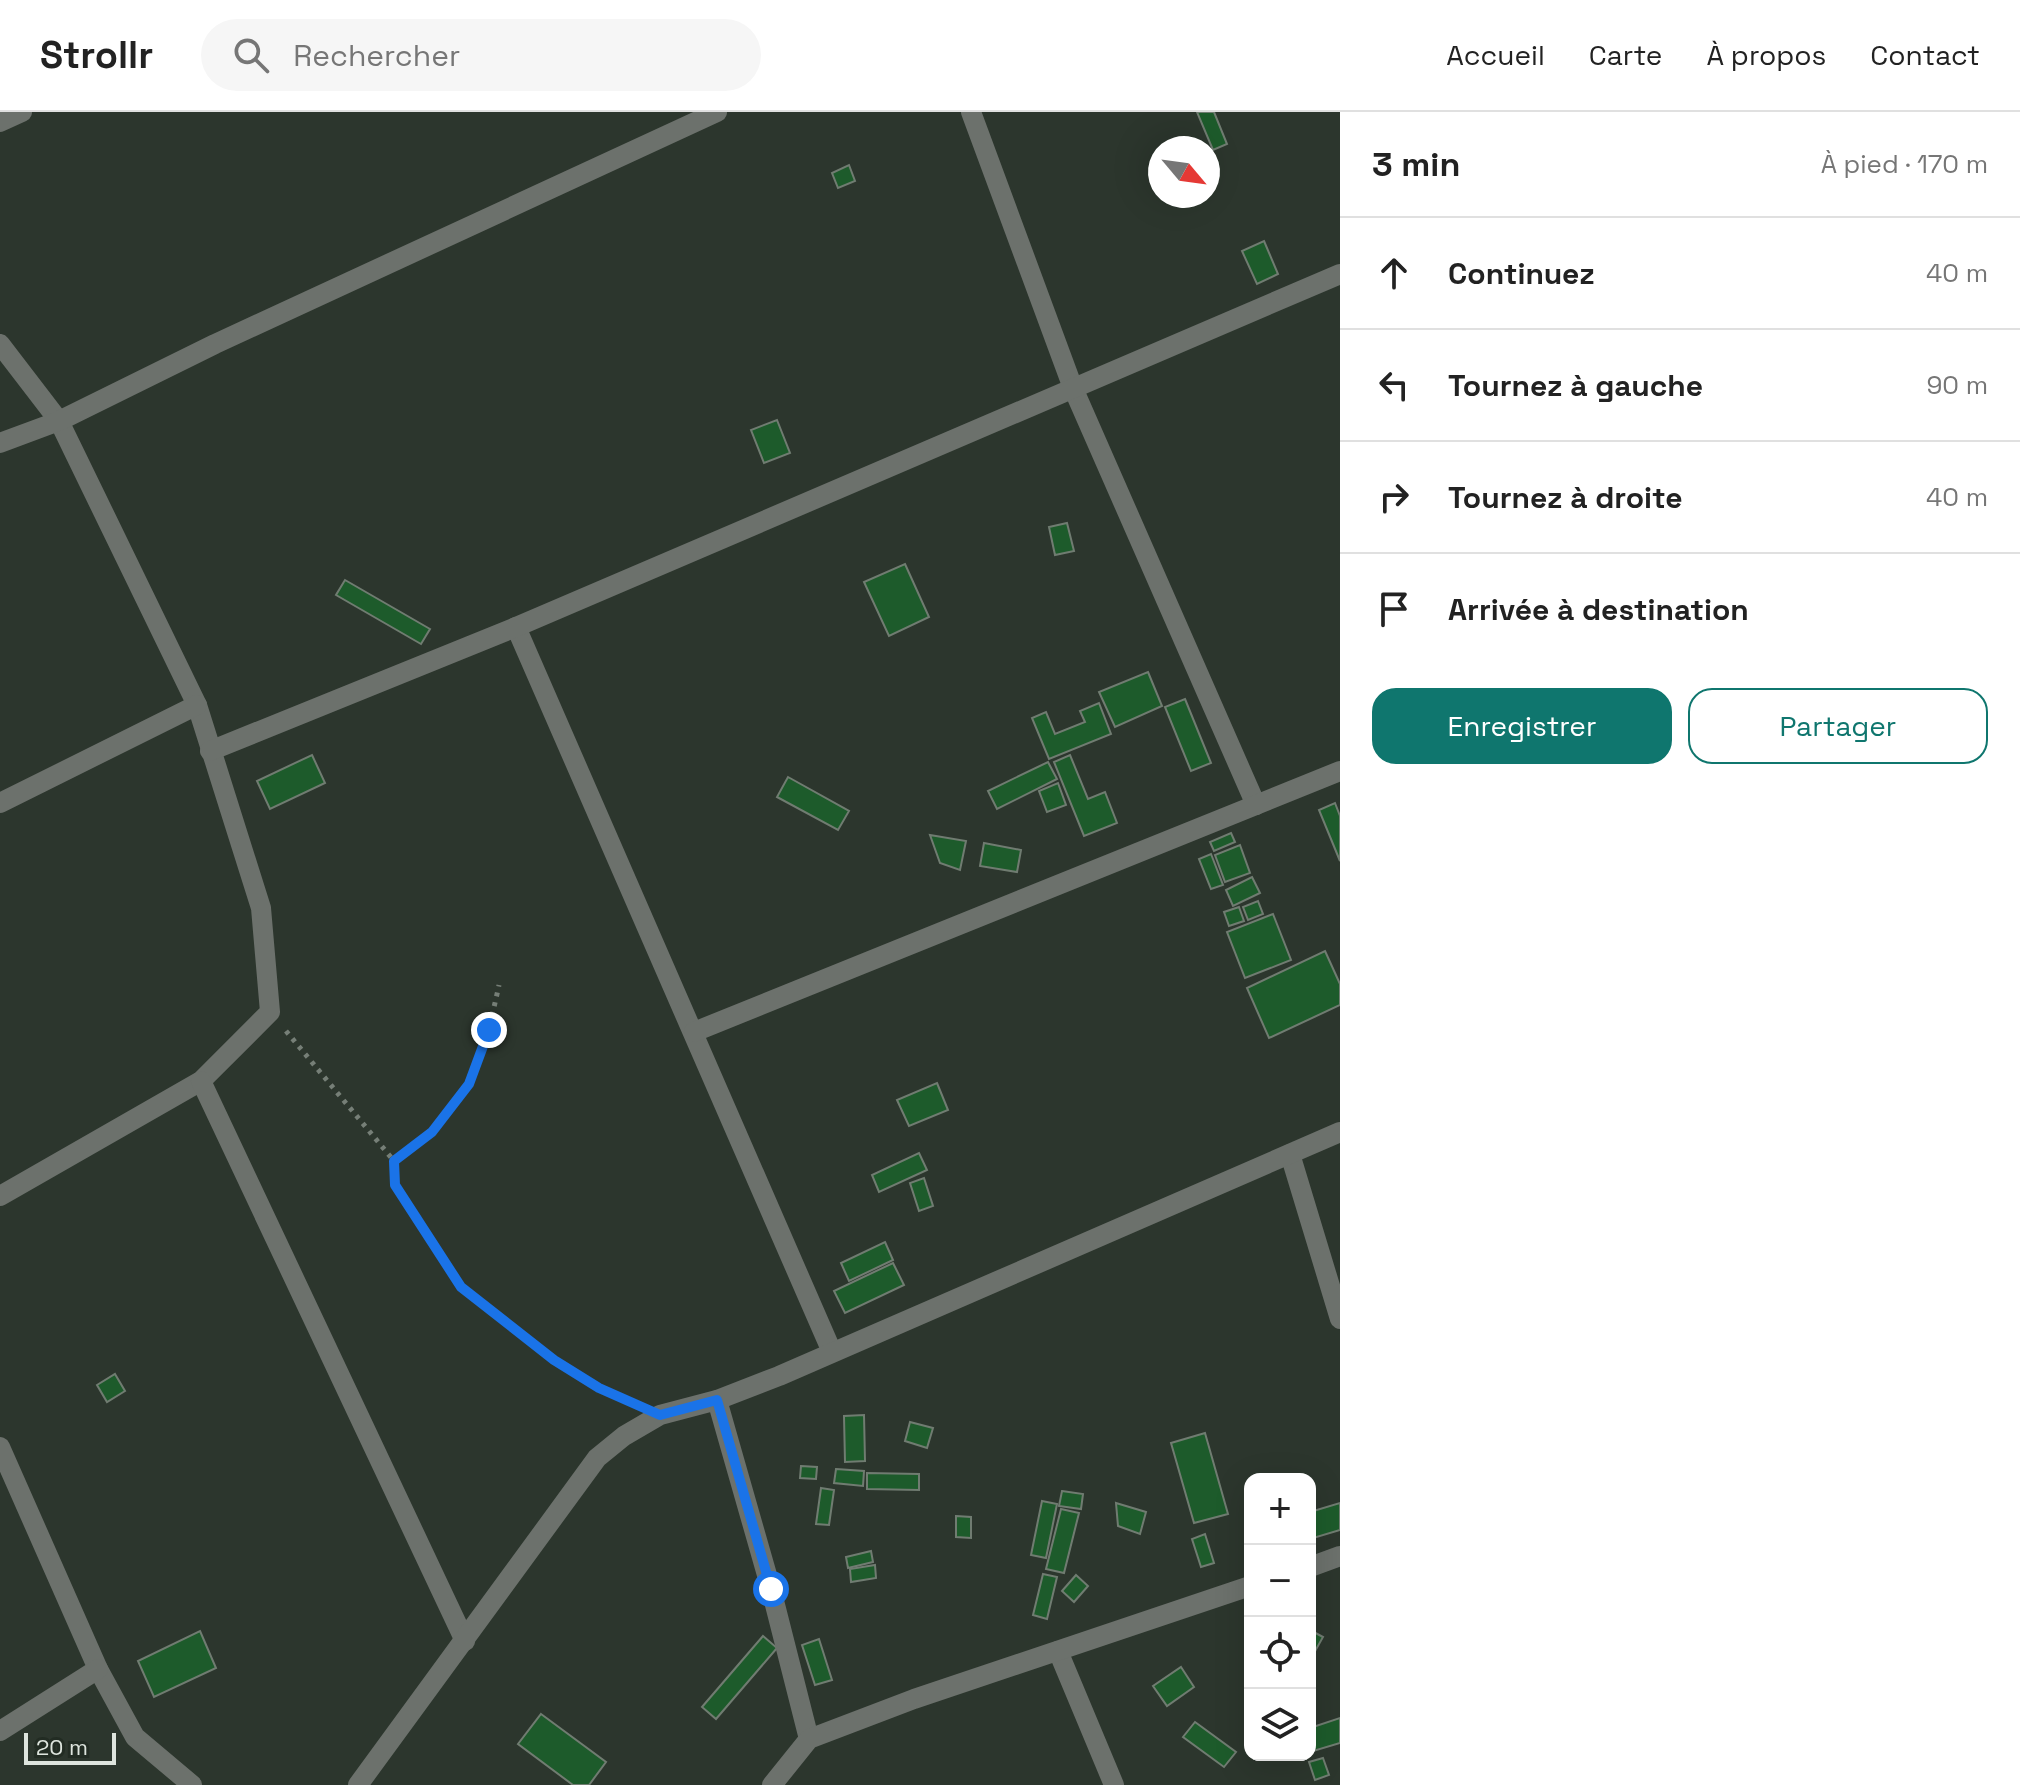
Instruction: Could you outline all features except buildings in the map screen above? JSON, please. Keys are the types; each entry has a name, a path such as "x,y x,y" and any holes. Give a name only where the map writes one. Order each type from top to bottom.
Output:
{"street":[{"path":"0,122 22,112"},
{"path":"0,443 59,421 215,344 717,112"},
{"path":"971,112 1073,388 1256,805"},
{"path":"210,751 516,627 1340,274"},
{"path":"0,344 59,421 197,705 261,908 270,1012 201,1081 0,1196"},
{"path":"516,627 832,1352"},
{"path":"0,803 197,705"},
{"path":"694,1032 1340,771"},
{"path":"201,1081 465,1641"},
{"path":"358,1785 597,1458 624,1436 660,1415 717,1400 1340,1132"},
{"path":"1290,1154 1340,1319"},
{"path":"717,1400 771,1589 809,1739"},
{"path":"0,1447 98,1669 135,1737 192,1785"},
{"path":"1316,1565 1340,1556"},
{"path":"772,1785 809,1739 914,1699 1244,1588"},
{"path":"1058,1651 1114,1785"},
{"path":"0,1731 98,1669"}],"path":[{"path":"394,1161 432,1132 469,1084 489,1030 499,985"},
{"path":"270,1012 394,1161 395,1185 461,1287 554,1360 599,1388 660,1415"}],"route":[{"path":"489,1030 469,1084 432,1132 394,1161 395,1185 461,1287 554,1360 599,1388 660,1415 717,1400 771,1589"}]}
